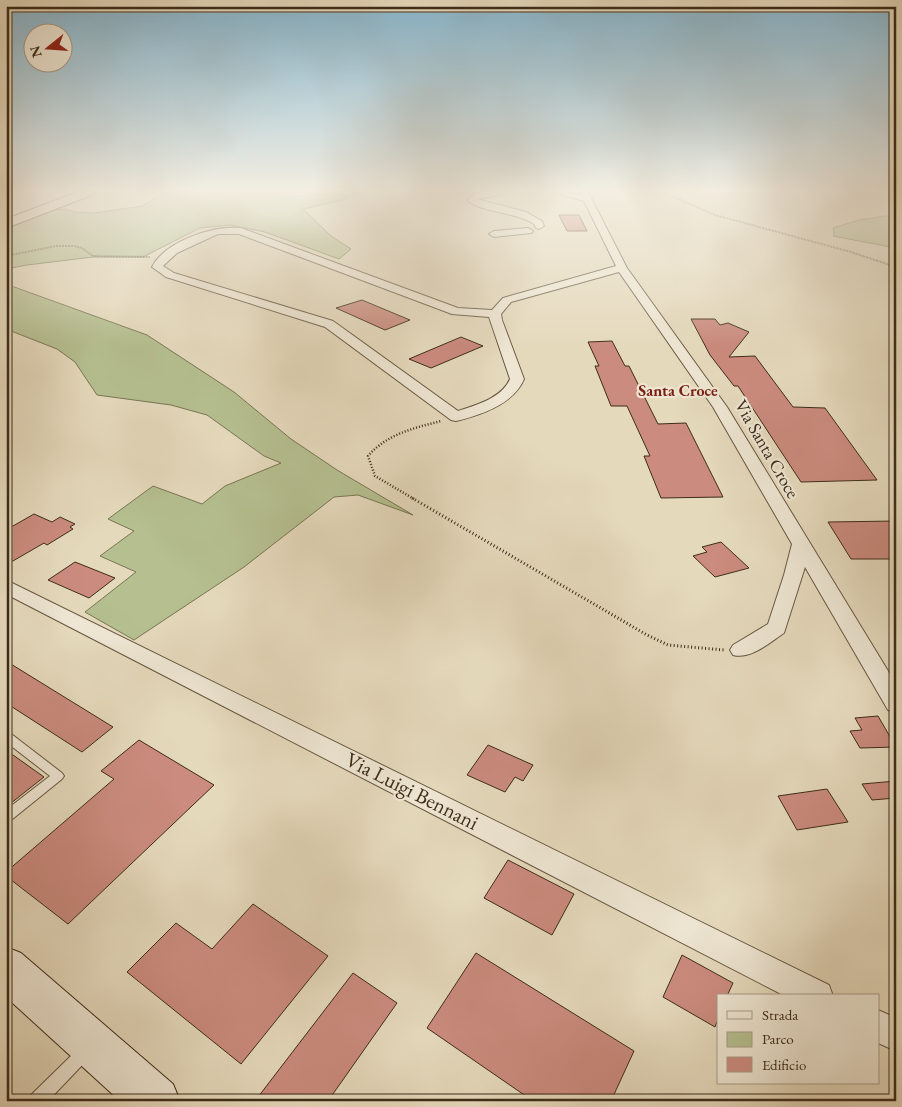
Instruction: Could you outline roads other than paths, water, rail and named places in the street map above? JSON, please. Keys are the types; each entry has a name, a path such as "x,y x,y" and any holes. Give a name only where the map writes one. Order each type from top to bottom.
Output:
{"main road":[{"path":"6,968 156,1101"}],"street":[{"path":"191,244 163,258 157,267 170,275 329,324 456,418 500,399 510,392 516,384 517,379 495,314 500,305 507,300 609,272 624,271"},
{"path":"275,244 456,311 495,314"},
{"name":"Via Santa Croce","path":"610,244 624,271 720,407 896,704"},
{"path":"741,650 777,628 794,575 800,544"},
{"name":"Via Luigi Bennani","path":"6,586 814,994"},
{"path":"880,1027 896,1035"}],"lane":[{"path":"6,736 58,776 6,817"},
{"path":"37,1101 92,1045"}],"district":[{"name":"Santa Croce","path":"678,390"}]}
